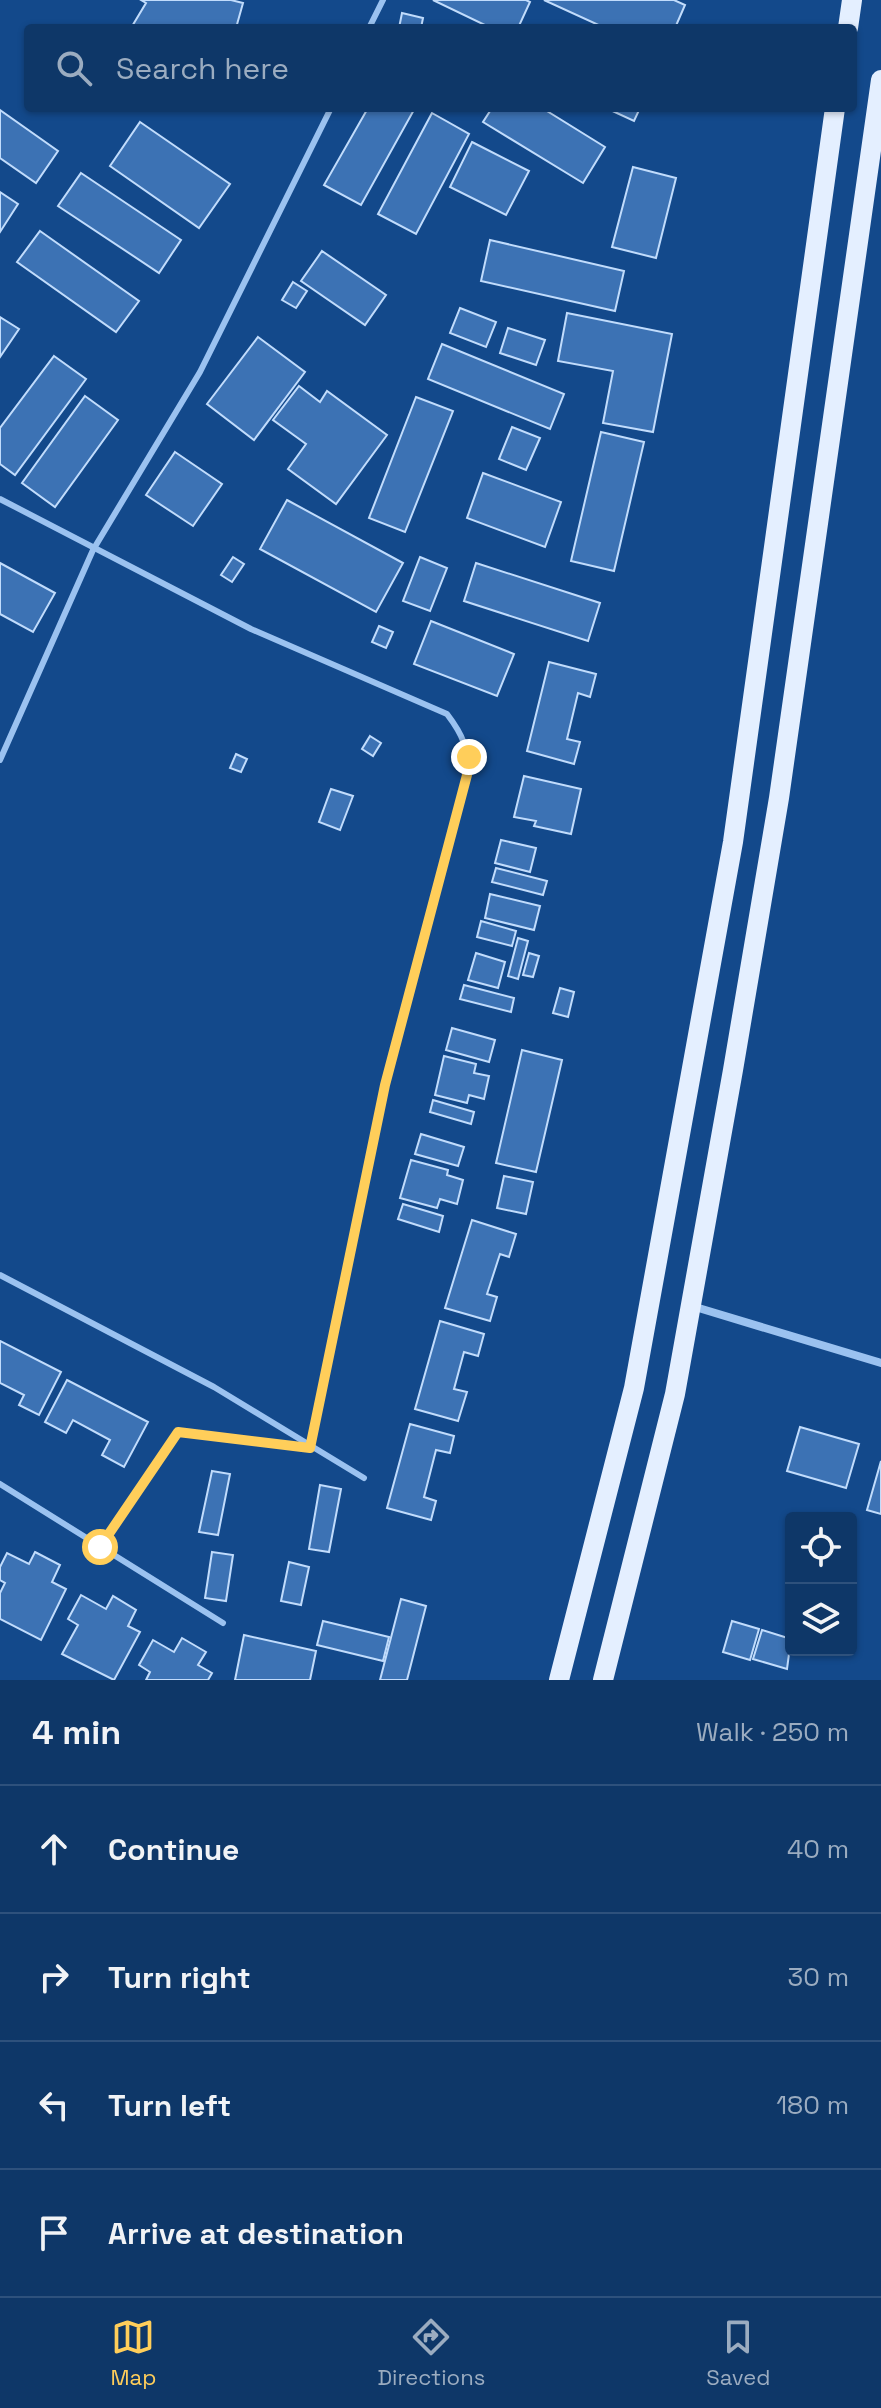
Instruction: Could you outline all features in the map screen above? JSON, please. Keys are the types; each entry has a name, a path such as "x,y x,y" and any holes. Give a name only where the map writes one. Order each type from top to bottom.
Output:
{"main road":[{"path":"849,24 852,0"},
{"path":"603,1680 675,1394 691,1306 779,798 881,80"},
{"path":"559,1680 634,1388 733,842 834,112"}],"street":[{"path":"691,1306 881,1363"}],"lane":[{"path":"371,24 383,0"},
{"path":"0,760 93,550 200,372 329,112"},
{"path":"0,499 93,550 251,629 447,714 465,740 467,775 385,1085 310,1448"},
{"path":"0,1275 214,1387 364,1478"},
{"path":"100,1547 178,1432 310,1448"},
{"path":"0,1484 223,1623"}],"building":[{"path":"141,0 231,0 243,3 237,24 133,24 146,3"},
{"path":"433,0 530,2 520,24 483,24"},
{"path":"544,0 674,0 685,5 677,24 596,24"},
{"path":"402,13 423,18 422,24 400,24"},
{"path":"0,110 58,151 36,183 0,158"},
{"path":"366,112 413,112 361,205 324,185"},
{"path":"489,112 548,112 605,147 583,183 483,122"},
{"path":"615,112 638,112 634,121"},
{"path":"432,113 469,134 416,234 378,214"},
{"path":"140,122 230,184 199,228 110,166"},
{"path":"472,142 529,171 506,215 450,187"},
{"path":"633,167 676,178 656,258 612,247"},
{"path":"81,173 181,240 159,273 58,206"},
{"path":"0,192 18,204 0,232"},
{"path":"40,231 139,301 116,332 17,262"},
{"path":"490,240 624,271 615,311 481,281"},
{"path":"322,251 386,295 365,325 301,281"},
{"path":"293,282 307,291 296,308 282,300"},
{"path":"460,308 496,322 486,347 450,333"},
{"path":"567,313 672,334 653,432 603,423 613,371 558,361"},
{"path":"0,317 19,329 0,357"},
{"path":"508,328 545,340 536,365 500,353"},
{"path":"258,337 305,372 254,440 207,404"},
{"path":"442,344 564,394 550,429 428,379"},
{"path":"54,356 86,379 15,475 0,464 0,428"},
{"path":"299,386 320,402 327,391 387,435 336,504 288,469 306,444 273,420"},
{"path":"85,396 118,420 55,507 22,483"},
{"path":"416,397 453,411 405,532 369,518"},
{"path":"512,427 540,438 526,470 499,459"},
{"path":"601,432 644,442 614,571 571,561"},
{"path":"175,452 222,484 193,526 146,495"},
{"path":"483,473 561,502 545,547 467,518"},
{"path":"287,500 403,563 376,612 260,549"},
{"path":"233,557 244,564 232,582 221,575"},
{"path":"420,557 447,568 430,611 403,601"},
{"path":"0,563 55,593 33,632 0,614"},
{"path":"476,563 600,603 588,641 464,601"},
{"path":"431,621 514,654 497,696 414,664"},
{"path":"379,626 393,632 386,648 372,642"},
{"path":"549,662 596,674 590,697 578,693 567,739 580,742 574,764 527,751"},
{"path":"370,736 381,743 373,756 362,749"},
{"path":"236,754 247,759 241,772 230,768"},
{"path":"524,776 581,789 571,834 534,826 536,821 514,817"},
{"path":"331,789 353,796 340,830 319,822"},
{"path":"501,840 536,848 530,872 495,863"},
{"path":"496,868 547,881 543,895 492,882"},
{"path":"490,894 540,906 534,930 485,918"},
{"path":"481,921 516,931 512,946 477,937"},
{"path":"518,938 528,941 518,979 508,976"},
{"path":"476,953 505,962 498,988 468,980"},
{"path":"529,953 539,956 533,977 523,975"},
{"path":"464,985 514,998 511,1012 460,999"},
{"path":"560,988 574,992 568,1017 553,1013"},
{"path":"452,1028 495,1040 489,1062 446,1050"},
{"path":"522,1050 562,1060 536,1172 496,1163"},
{"path":"444,1056 476,1064 474,1073 489,1076 484,1099 469,1095 467,1103 435,1095"},
{"path":"433,1100 474,1112 471,1124 430,1112"},
{"path":"421,1134 464,1147 458,1166 415,1154"},
{"path":"411,1160 448,1170 447,1175 463,1180 457,1204 440,1199 437,1208 400,1198"},
{"path":"504,1176 533,1182 526,1214 497,1208"},
{"path":"403,1204 443,1216 439,1232 398,1219"},
{"path":"472,1220 516,1234 509,1257 500,1254 487,1294 497,1297 490,1321 445,1308"},
{"path":"440,1321 484,1334 478,1356 464,1352 454,1389 467,1392 458,1421 415,1409"},
{"path":"0,1341 61,1372 39,1415 19,1405 24,1395 0,1383"},
{"path":"67,1380 148,1422 124,1467 102,1455 110,1440 73,1420 66,1433 45,1422"},
{"path":"410,1424 454,1436 450,1453 436,1450 424,1497 436,1501 431,1520 387,1508"},
{"path":"800,1427 859,1444 846,1488 787,1471"},
{"path":"881,1461 881,1514 867,1510"},
{"path":"212,1471 230,1474 218,1535 199,1532"},
{"path":"320,1485 341,1489 329,1552 309,1549"},
{"path":"35,1552 60,1565 52,1582 66,1589 41,1640 0,1619 0,1593 5,1583 0,1580 0,1567 7,1553 29,1564"},
{"path":"212,1552 233,1555 226,1601 205,1598"},
{"path":"289,1562 309,1567 301,1605 281,1601"},
{"path":"81,1595 106,1609 113,1596 136,1610 128,1626 140,1632 114,1680 62,1654 78,1625 68,1619"},
{"path":"401,1599 426,1606 407,1680 380,1680"},
{"path":"323,1621 389,1637 383,1661 317,1645"},
{"path":"732,1621 759,1629 750,1660 723,1652"},
{"path":"762,1630 785,1637 785,1656 789,1656 787,1669 753,1659"},
{"path":"244,1635 316,1651 310,1680 235,1680"},
{"path":"182,1638 206,1652 198,1665 212,1673 208,1680 146,1680 150,1672 139,1665 153,1640 174,1652"}],"route":[{"path":"100,1547 178,1432 310,1448 385,1085 467,775 469,757"}]}
